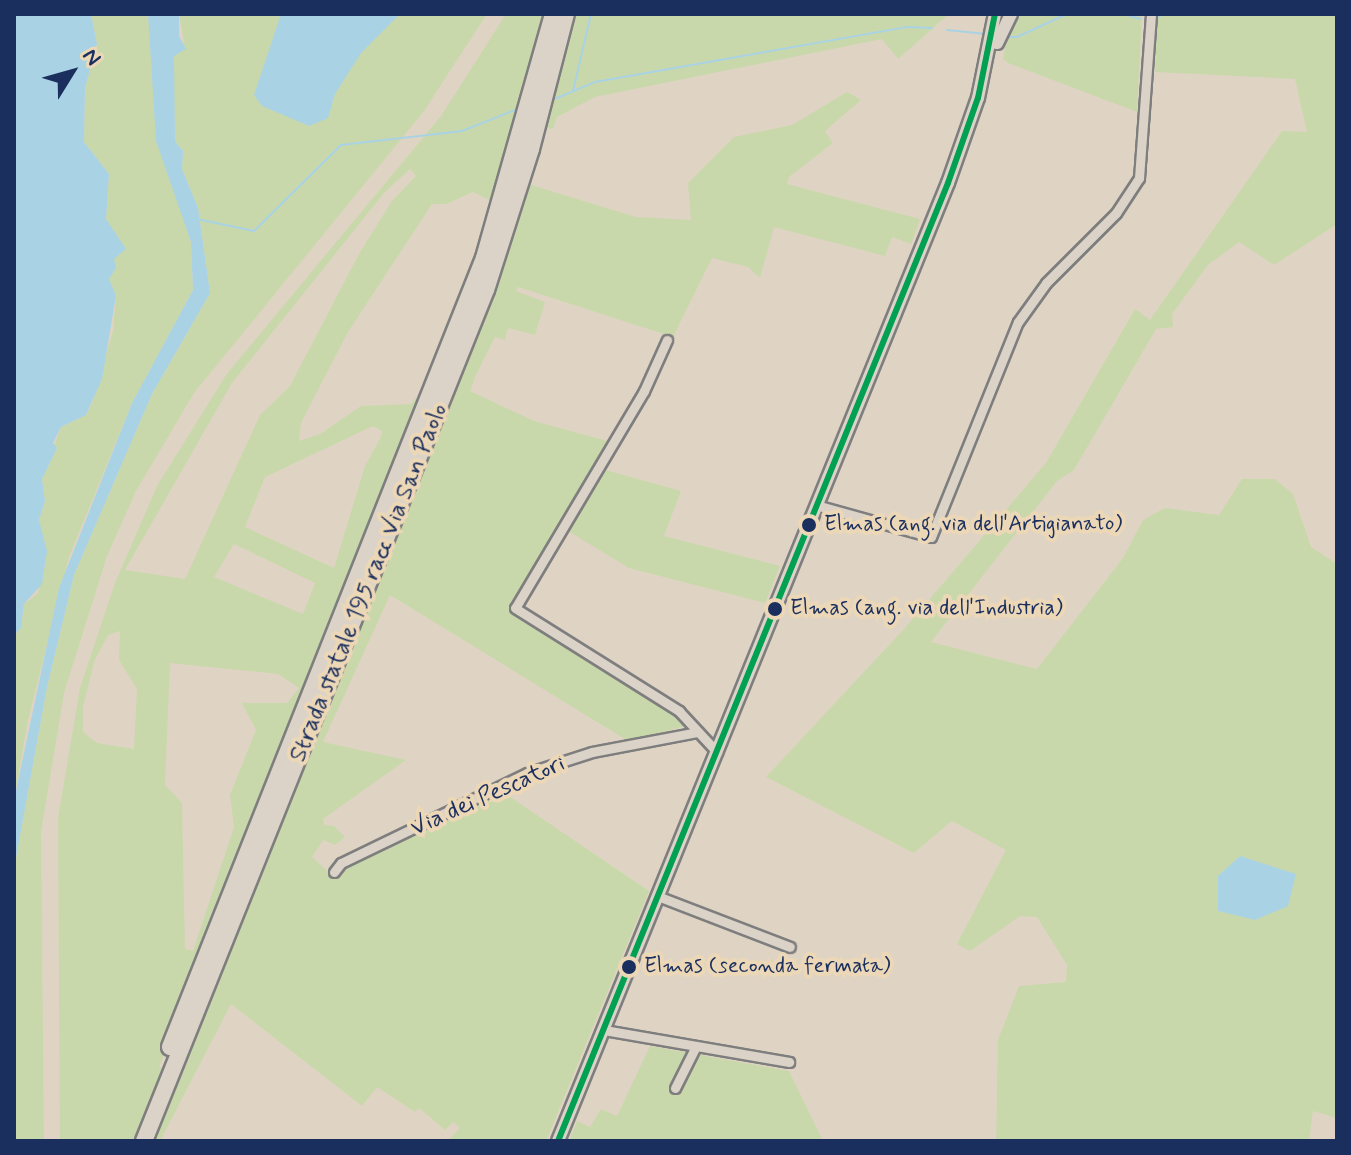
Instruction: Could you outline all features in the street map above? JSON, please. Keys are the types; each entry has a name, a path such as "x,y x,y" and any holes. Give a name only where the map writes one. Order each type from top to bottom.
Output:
{"highway":[{"name":"Strada statale 195 racc Via San Paolo","path":"512,194 553,14"},
{"name":"Strada statale 195 racc Via San Paolo","path":"132,1141 167,1070 446,393 512,194 566,14"},
{"name":"Strada statale 195 racc Via San Paolo","path":"144,1141 167,1070"}],"main road":[{"path":"988,60 995,14"},
{"path":"558,1141 660,897 953,169 988,60 1011,14"}],"street":[{"path":"816,505 931,537 1018,322 1046,283 1116,213 1139,178 1151,14"},
{"path":"667,340 644,391 515,608 679,711 717,752"},
{"name":"Via dei Pescatori","path":"334,872 341,863 527,773 592,752 698,732"},
{"path":"660,897 790,947"},
{"path":"604,1030 789,1062"},
{"path":"675,1088 696,1046"}],"green space":[{"path":"91,14 148,14 154,81 191,242 193,290 132,403 69,557 28,720 14,800 14,635 21,628 24,604 38,593 45,565 39,520 45,501 42,479 61,427 86,415 92,403 113,331 116,296 109,279 114,259 106,220 109,174 84,142 85,88 97,44"},
{"path":"179,14 487,14 424,111 194,393 136,491 107,556 64,693 41,832 44,1141 14,1141 14,869 47,687 74,575 152,394 210,293 198,208 182,169 183,151 175,141 173,55 184,42"},
{"path":"506,14 949,14 898,59 882,39 595,97 557,117 553,129 544,128 528,184 636,217 691,220 688,183 734,137 792,125 847,92 861,100 825,131 833,143 789,177 787,184 920,219 911,244 892,237 885,256 774,227 760,278 748,267 712,258 673,337 518,287 516,291 545,302 535,335 508,328 505,340 495,337 475,377 470,391 534,421 611,442 514,600 512,611 689,725 628,741 390,595 323,742 406,760 323,819 324,825 334,826 345,837 335,845 323,840 312,857 335,878 346,866 500,790 649,891 546,1141 448,1141 460,1128 453,1122 445,1130 419,1108 415,1112 377,1087 362,1106 231,1004 160,1141 60,1141 58,818 80,688 115,583 157,486 226,375 441,116","holes":["410,169 416,176 392,201 360,252 290,386 260,415 185,579 125,570 232,383 384,193","501,190 523,202 430,447 182,1075 159,1067 426,396","473,192 491,201 491,212 420,393 411,404 361,406 320,434 299,441 301,423 348,332 432,204 446,204","373,426 382,431 365,466 334,568 245,527 265,477","234,544 315,583 303,614 214,577","120,631 119,660 137,689 134,749 97,743 83,732 83,707 94,662 108,635","170,663 278,674 299,688 287,703 242,703 256,730 230,795 234,827 193,951 185,949 182,803 165,785"]},
{"path":"1017,14 1142,14 1137,112 1003,59 1009,26"},
{"path":"1157,14 1337,14 1337,224 1274,265 1239,242 1208,265 1172,314 1173,327 1156,329 1074,470 1057,481 931,642 1037,669 1123,558 1143,520 1165,508 1219,515 1242,479 1275,479 1293,494 1311,547 1337,564 1337,1118 1313,1111 1309,1141 996,1141 998,1040 1019,986 1066,982 1067,965 1037,917 1020,916 970,951 957,944 1006,850 952,821 914,853 766,777 904,629 1046,463 1135,309 1150,320 1282,131 1307,132 1295,79 1155,72"},
{"path":"602,469 681,491 664,536 780,566 765,603 629,568 568,531"},
{"path":"650,1046 789,1071 823,1141 569,1141 577,1121 590,1127 601,1109 617,1116"}],"water":[{"path":"14,14 91,14 97,44 85,88 84,142 109,174 106,219 126,249 114,259 116,268 109,279 116,296 102,379 86,415 61,427 53,443 57,448 42,479 45,501 39,520 47,551 42,584 24,604 21,628 14,635"},
{"path":"148,14 179,14 179,36 186,49 174,56 175,141 183,151 182,169 198,208 210,293 152,394 74,575 47,687 14,869 14,800 59,588 132,403 193,290 191,242 156,141"},
{"path":"281,14 400,14 361,53 335,94 328,118 309,126 262,106 254,95"},
{"path":"1240,856 1296,874 1288,906 1255,920 1218,911 1218,876"}],"waterway":[{"path":"573,91 591,14"},
{"path":"1006,37 1017,37 1067,14"},
{"path":"1124,14 1140,19"},
{"path":"1157,18 1162,14"},
{"path":"550,101 595,82 906,27 932,28"},
{"path":"947,30 984,34"},
{"path":"197,219 254,231 341,145 462,131 520,108"}],"transit line":[{"path":"558,1141 948,183 978,98 995,14"}],"place":[{"name":"Elmas (ang. via dell'Artigianato)","path":"809,525"},
{"name":"Elmas (ang. via dell'Industria)","path":"775,609"},
{"name":"Elmas (seconda fermata)","path":"629,967"}]}
